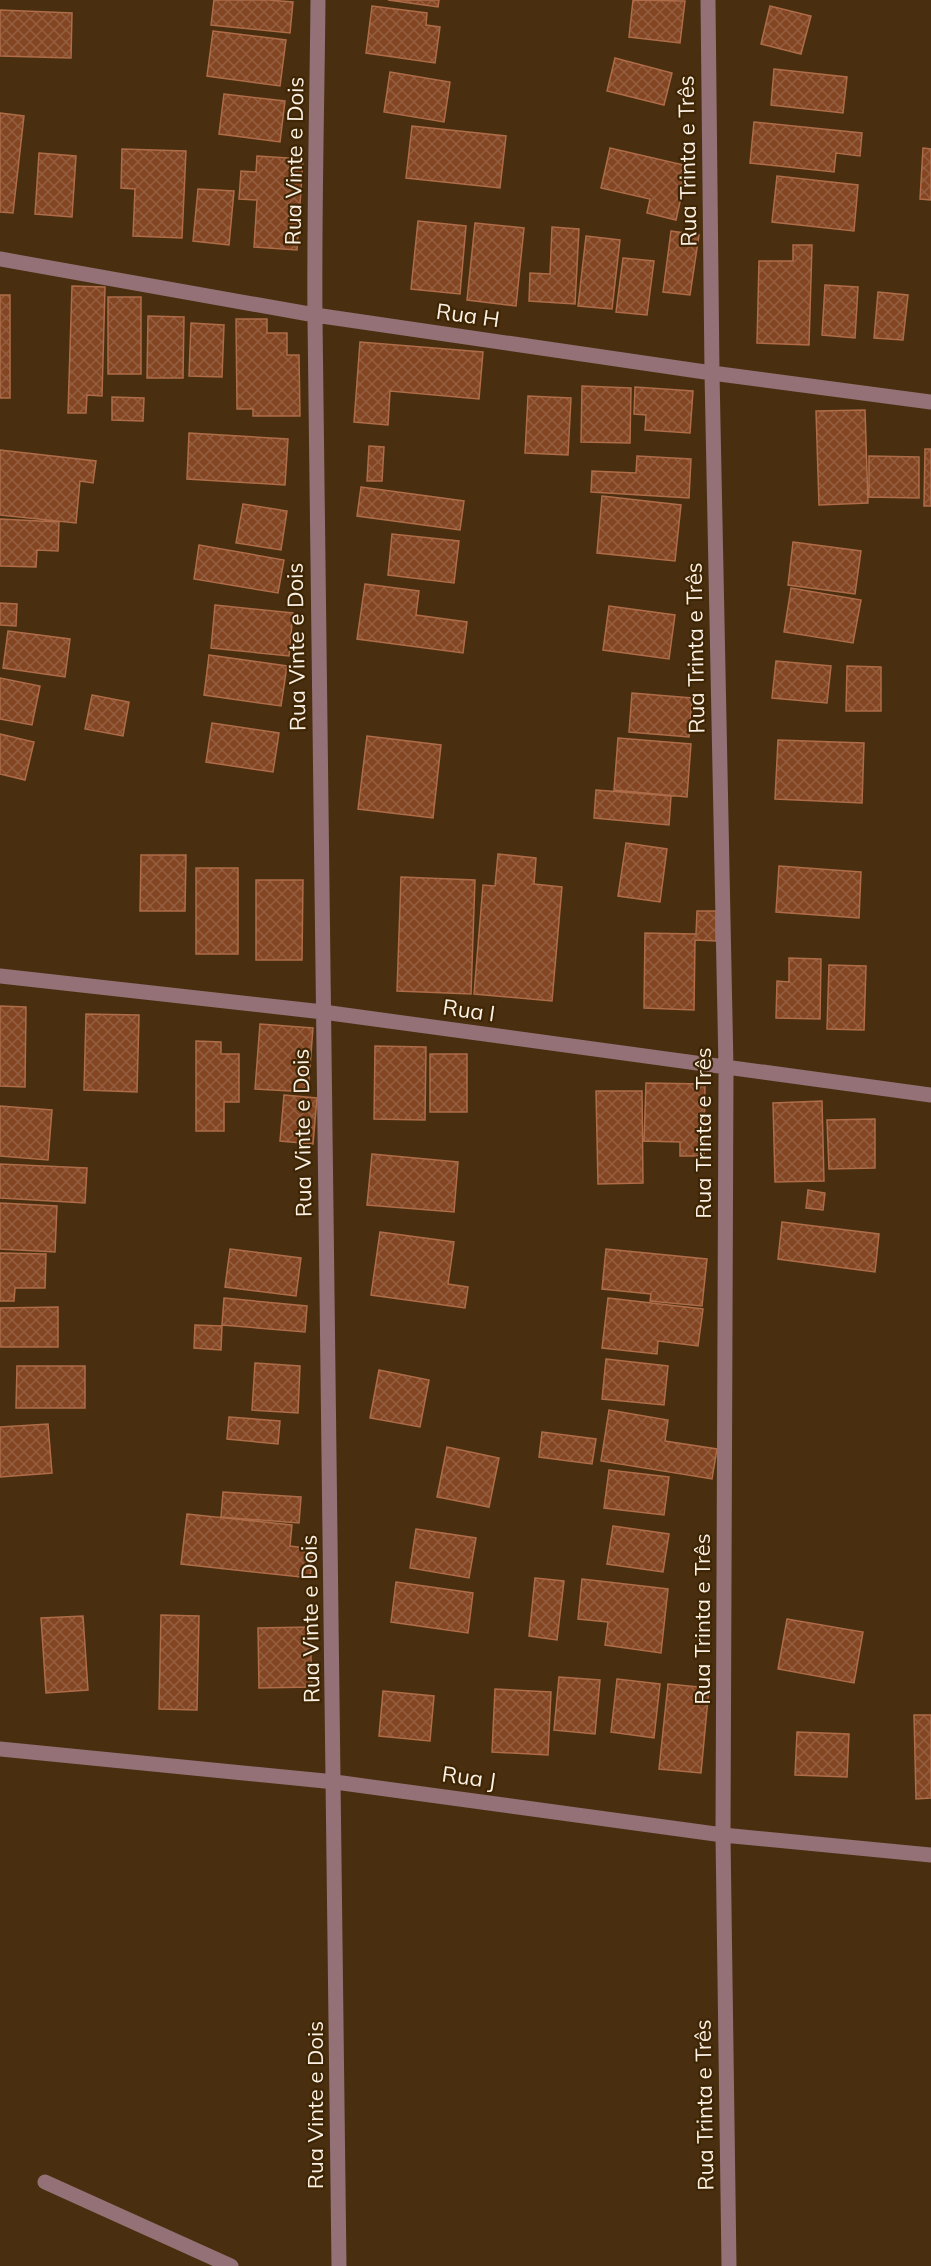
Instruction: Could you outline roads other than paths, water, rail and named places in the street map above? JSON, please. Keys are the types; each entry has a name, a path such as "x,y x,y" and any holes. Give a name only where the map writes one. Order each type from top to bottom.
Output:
{"street":[{"name":"Rua Vinte e Dois","path":"318,0 315,315 335,1782 339,2266"},
{"name":"Rua Trinta e Três","path":"708,0 712,373 726,1068 723,1834 729,2266"},
{"name":"Rua H","path":"0,259 315,315 712,373 931,402"},
{"name":"Rua I","path":"0,976 323,1012 931,1095"},
{"name":"Rua J","path":"0,1749 335,1782 723,1834 931,1855"},
{"path":"45,2182 231,2266"}]}
